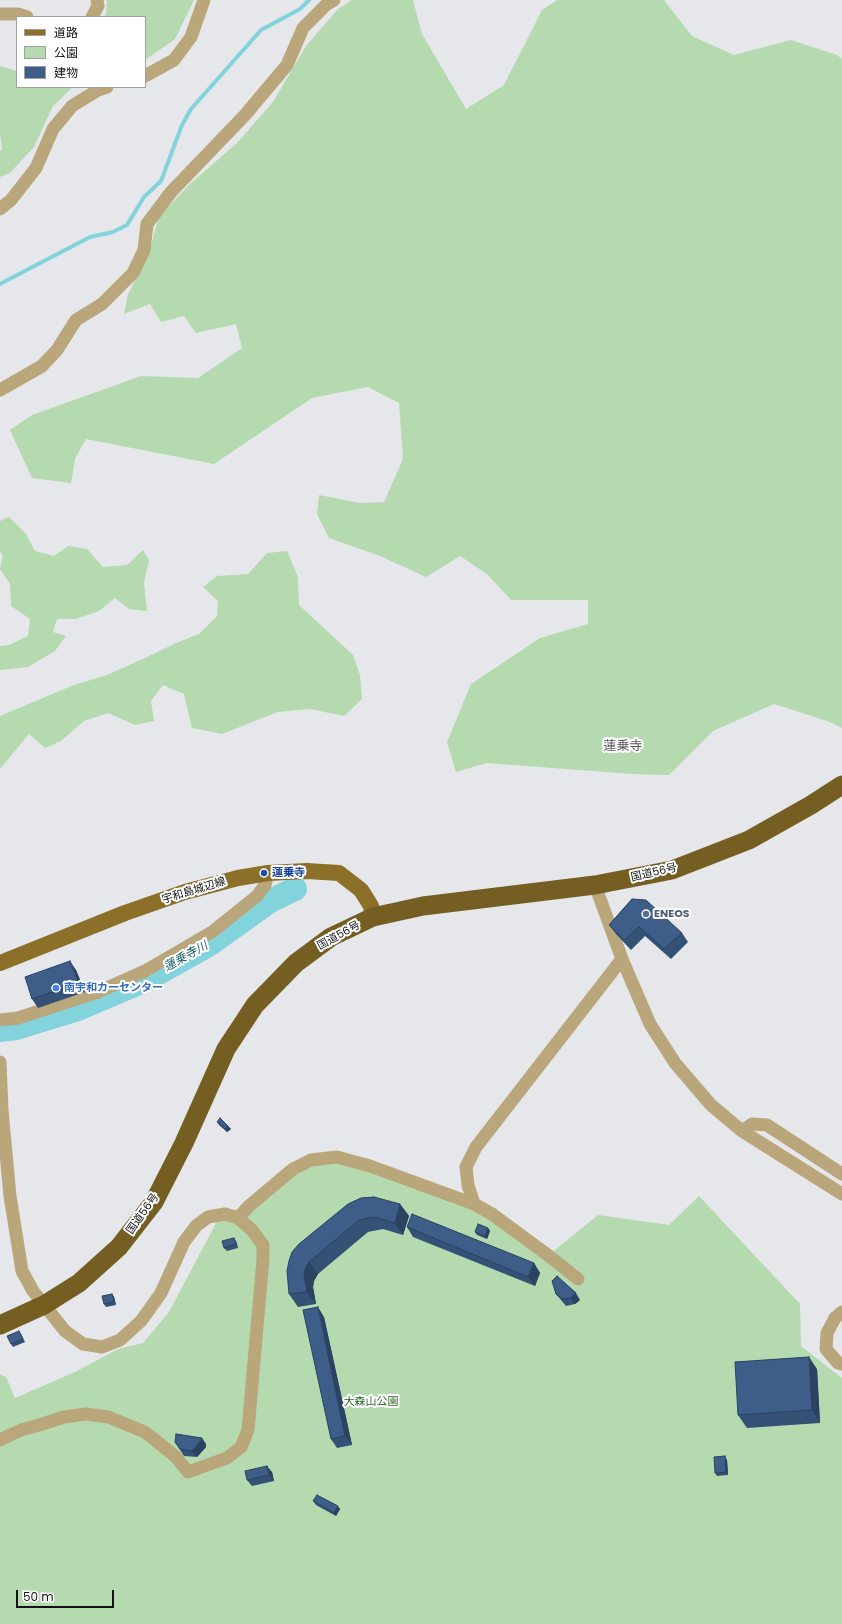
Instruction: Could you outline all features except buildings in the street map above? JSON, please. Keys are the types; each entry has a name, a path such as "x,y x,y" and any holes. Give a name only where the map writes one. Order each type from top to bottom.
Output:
{"highway":[{"name":"国道56号","path":"0,1325 44,1304 79,1283 119,1247 154,1202 184,1143 226,1049 255,1005 296,963 331,938 373,918 424,906 595,885 672,870 749,840 811,805 842,785"}],"main road":[{"name":"宇和島城辺線","path":"0,963 125,913 185,892 238,878 268,873 307,871 339,873 361,890 371,906 373,918"}],"street":[{"path":"93,16 98,6 98,0"},
{"path":"146,75 174,60 178,55 191,38 204,0"},
{"path":"0,390 42,366 57,350 76,320 102,304 133,273 144,250 147,224 171,192 245,115 287,65 303,28 334,0"},
{"path":"0,14 18,14 24,16"},
{"path":"0,209 11,200 36,168 53,129 72,106 104,88"},
{"path":"0,1020 18,1018 98,992 145,970 212,932 258,896 265,884 268,873"},
{"path":"595,885 622,959 650,1024 675,1063 711,1105 742,1131 842,1194"},
{"path":"474,1204 468,1185 466,1166 476,1147 622,959"},
{"path":"0,1062 2,1110 10,1196 22,1271 32,1291 65,1331 84,1344 102,1347 120,1340 141,1322 161,1293 184,1242 196,1226 208,1217 225,1214 238,1218 252,1230 263,1244 262,1275 248,1430 241,1447 227,1458 188,1472 176,1457 145,1432 108,1417 86,1414 64,1417 21,1430 0,1440"},
{"path":"742,1131 752,1124 767,1125 842,1174"},
{"path":"238,1218 249,1206 293,1169 311,1160 337,1157 370,1166 474,1204 492,1214 578,1279"},
{"path":"842,1312 835,1318 827,1333 826,1349 838,1362 842,1364"}],"green space":[{"path":"105,0 194,0 175,39 146,59 146,16 104,16 106,14 107,1"},
{"path":"352,0 413,0 422,34 466,109 504,85 542,10 557,0 664,0 692,36 734,55 791,40 837,55 842,59 842,728 830,722 774,704 713,731 669,775 632,774 487,763 456,772 447,742 471,684 540,638 588,624 588,600 511,600 487,574 460,556 426,577 380,556 329,538 317,514 319,495 360,503 384,502 403,459 399,403 368,387 312,398 214,464 86,439 75,459 71,483 32,478 10,430 32,415 141,376 198,378 242,348 236,324 196,333 184,316 161,322 150,304 124,314 128,294 148,256 159,216 191,183 237,143 273,102 306,46 338,9"},
{"path":"0,66 16,71 16,88 72,88 53,106 34,147 10,173 0,177 0,151 2,150 0,132"},
{"path":"9,517 26,534 35,551 54,556 68,546 87,549 103,567 127,565 143,550 149,560 144,583 147,611 129,609 115,598 99,611 76,619 57,619 53,632 66,636 55,651 28,667 0,670 0,646 9,645 28,636 30,619 11,606 10,584 0,569 3,555 0,552 0,521"},
{"path":"287,551 298,577 299,605 353,655 360,675 362,699 344,716 310,709 278,712 222,734 192,728 184,694 163,685 151,701 154,721 135,725 108,713 84,721 61,741 45,748 29,734 0,769 0,716 74,685 107,675 199,634 217,616 218,601 203,587 217,576 248,574 267,553"},
{"name":"大森山公園","path":"337,1157 474,1204 549,1255 598,1215 669,1225 699,1196 800,1304 801,1346 842,1378 842,1624 0,1624 0,1374 6,1377 15,1398 75,1372 118,1349 143,1343 169,1312 216,1223 225,1214 238,1218 293,1169"}],"waterway":[{"path":"0,284 90,237 113,232 127,225 144,197 161,181 182,125 191,109 261,30 300,9 309,0"},
{"name":"蓮乗寺川","path":"0,1030 16,1028 78,1009 146,980 210,944 270,901 295,889"}],"place":[{"name":"蓮乗寺","path":"264,873"},
{"name":"ENEOS","path":"646,914"},
{"name":"南宇和カーセンター","path":"56,988"}],"district":[{"name":"蓮乗寺","path":"623,747"}]}
